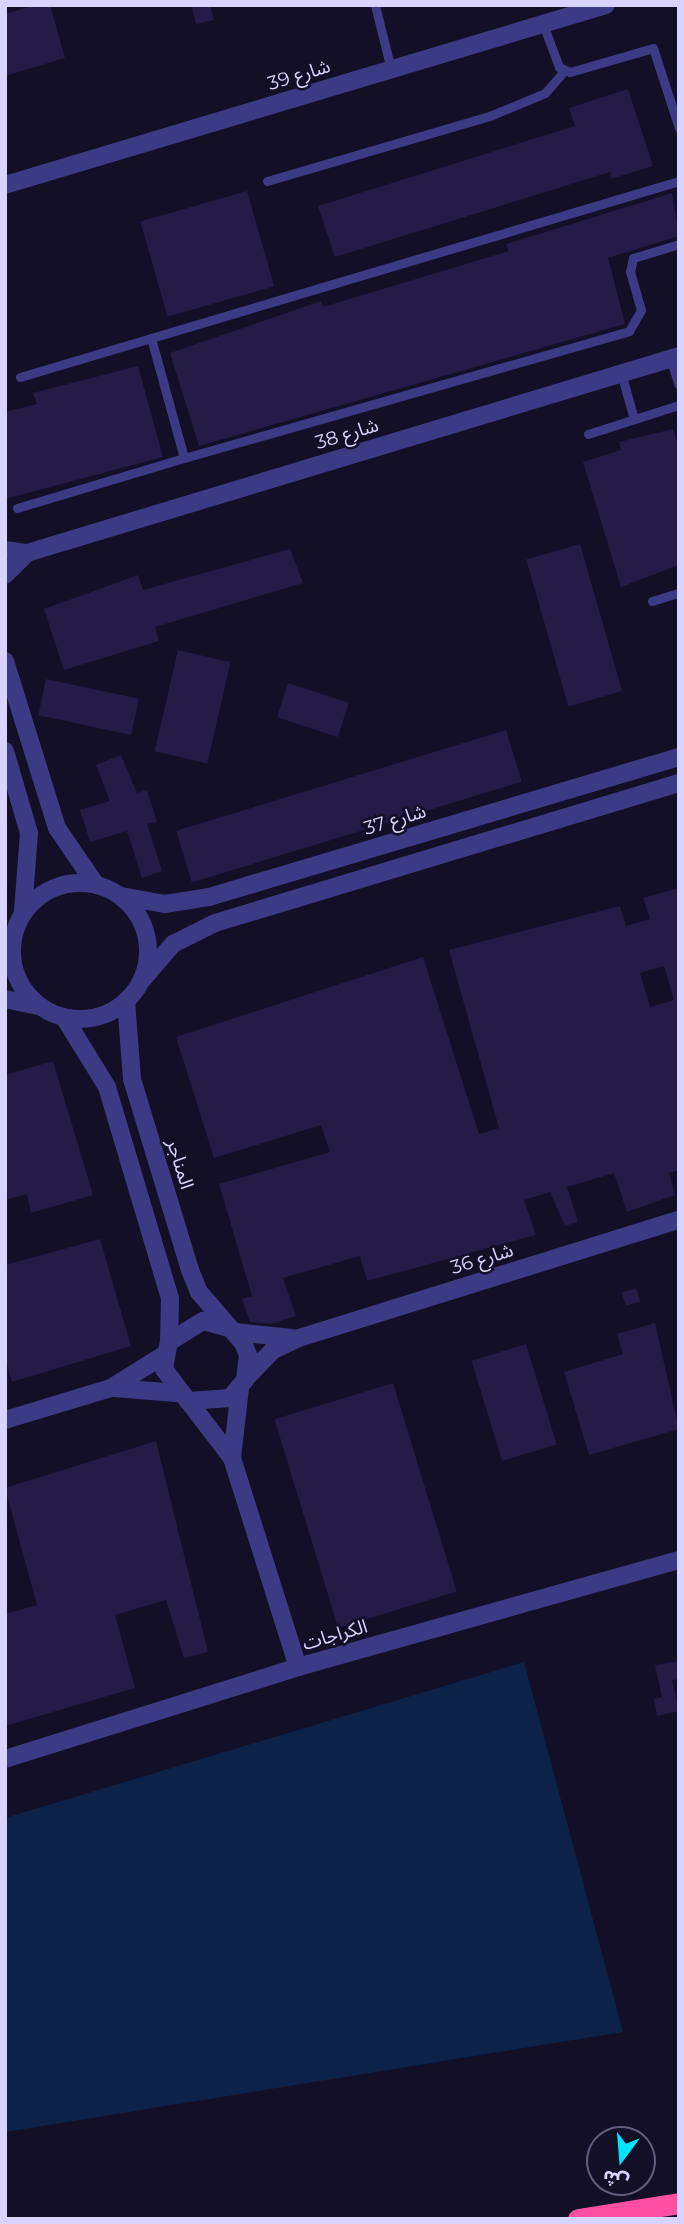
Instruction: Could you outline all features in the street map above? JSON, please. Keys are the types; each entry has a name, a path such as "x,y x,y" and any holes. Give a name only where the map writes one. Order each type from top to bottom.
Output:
{"highway":[{"path":"578,2219 679,2203"}],"street":[{"name":"شارع 39","path":"5,185 606,5"},
{"name":"شارع 38","path":"5,550 27,553 675,357"},
{"name":"شارع 38","path":"5,575 27,553"},
{"path":"5,661 57,828 96,885"},
{"path":"5,751 29,833 12,963 22,987 40,1006"},
{"name":"شارع 37","path":"121,896 165,904 209,897 679,757"},
{"path":"5,999 40,1006 64,1017 91,1018 126,1001 173,944 215,923 679,783"},
{"path":"15,924 55,887 96,885 121,896 139,916 148,941 142,980"},
{"name":"المناجر","path":"126,1001 132,1079 190,1270 199,1292 232,1330"},
{"path":"64,1017 107,1087 170,1299 167,1349 183,1397 232,1458 298,1667"},
{"name":"شارع 36","path":"243,1384 262,1359 299,1338 679,1220"},
{"path":"5,1420 111,1388 203,1321 232,1330 248,1355 232,1458"},
{"name":"شارع 36","path":"232,1330 299,1338"},
{"path":"111,1388 217,1404 243,1384"},
{"name":"الكراجات","path":"5,1759 298,1667 679,1560"}],"lane":[{"path":"375,5 391,69"},
{"path":"543,24 564,71"},
{"path":"267,181 492,115 545,93 564,71 653,48 679,128"},
{"path":"20,377 679,181"},
{"path":"17,508 629,331 641,310 630,272 633,257 679,244"},
{"path":"151,338 184,458"},
{"path":"675,357 679,385"},
{"path":"621,373 634,419"},
{"path":"588,433 679,405"},
{"path":"652,601 679,593"}],"water":[{"path":"524,1662 623,2032 5,2132 5,1818"}],"building":[{"path":"35,5 50,5 65,58 5,76 5,14"},
{"path":"191,5 210,5 214,20 196,24"},
{"path":"628,89 653,166 611,179 610,172 335,257 318,206 575,126 569,108"},
{"path":"247,191 274,286 168,317 140,222"},
{"path":"672,193 679,236 608,258 625,324 199,446 170,353 321,301 323,307 509,251 506,244"},
{"path":"138,366 163,457 5,499 5,412 37,404 33,393"},
{"path":"673,429 679,448 679,565 621,587 583,462 621,450 619,442"},
{"path":"580,544 622,691 568,707 526,559"},
{"path":"290,549 303,583 155,627 159,641 64,670 44,609 138,575 143,590"},
{"path":"178,650 231,662 207,763 155,751"},
{"path":"46,679 139,699 131,735 38,715"},
{"path":"288,683 349,703 338,737 277,717"},
{"path":"506,730 522,782 192,883 176,831"},
{"path":"121,755 137,793 147,790 157,822 147,824 162,871 142,878 127,831 90,842 80,810 110,801 96,765"},
{"path":"679,888 679,1170 669,1173 675,1195 627,1212 614,1173 567,1187 578,1222 565,1226 550,1192 524,1200 536,1235 367,1281 360,1256 283,1278 296,1316 271,1324 250,1322 242,1299 252,1296 219,1184 330,1152 321,1125 214,1158 176,1037 423,957 479,1134 499,1128 449,950 620,906 626,926 650,919 643,898","holes":["664,966 674,1000 650,1007 640,973"]},
{"path":"53,1061 93,1195 31,1213 27,1194 5,1200 5,1075"},
{"path":"100,1239 131,1346 12,1382 5,1358 5,1265"},
{"path":"636,1288 640,1301 626,1306 622,1292"},
{"path":"655,1323 679,1429 589,1455 564,1372 623,1354 617,1334"},
{"path":"526,1344 557,1444 502,1461 471,1361"},
{"path":"393,1383 457,1591 338,1628 274,1419"},
{"path":"156,1441 208,1652 184,1658 166,1600 115,1615 135,1688 5,1726 5,1614 37,1605 5,1488"},
{"path":"679,1661 679,1679 672,1680 679,1711 657,1716 654,1699 662,1697 655,1665"}]}
